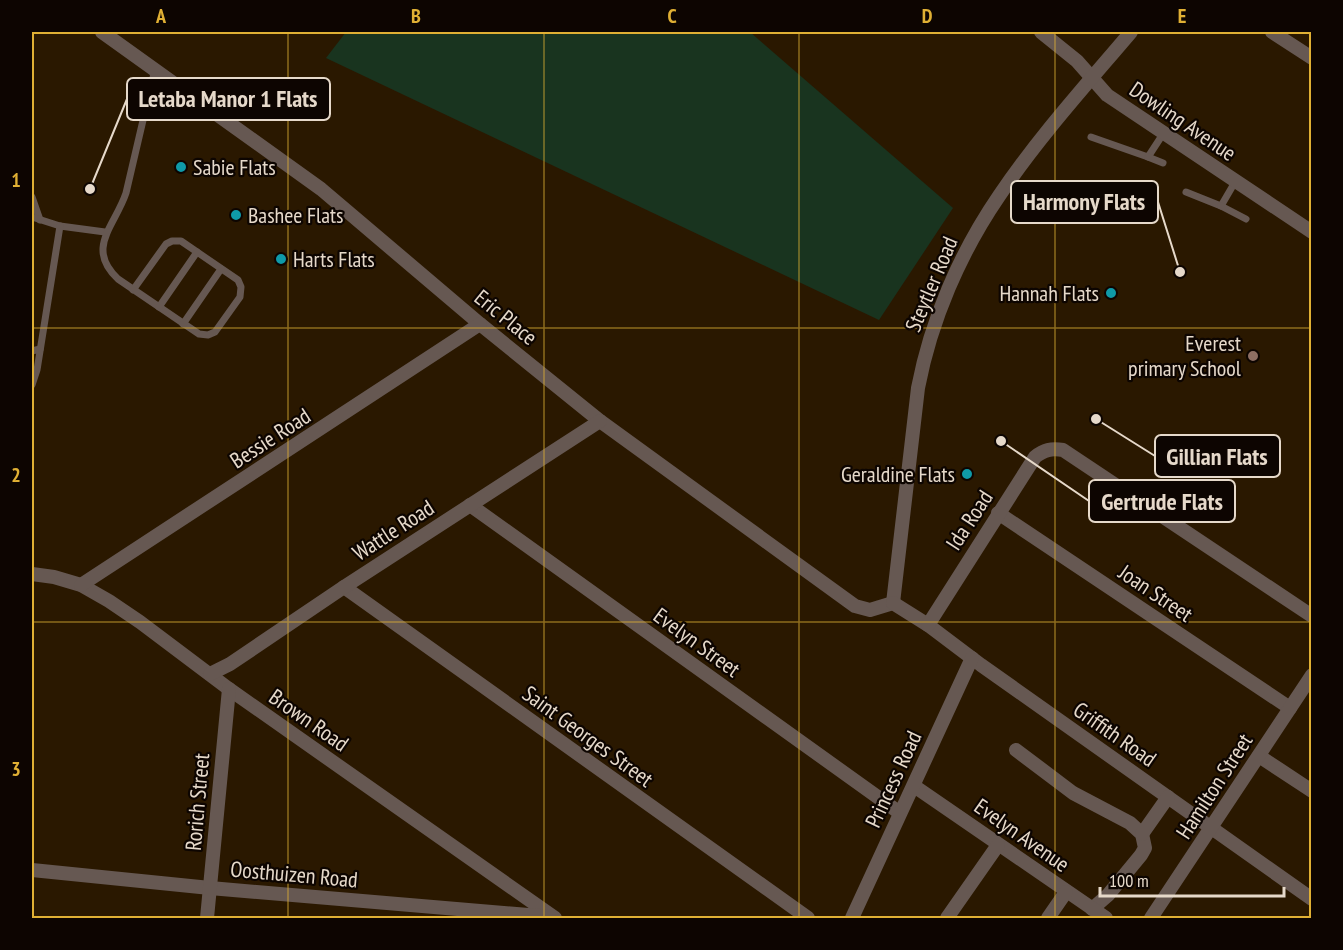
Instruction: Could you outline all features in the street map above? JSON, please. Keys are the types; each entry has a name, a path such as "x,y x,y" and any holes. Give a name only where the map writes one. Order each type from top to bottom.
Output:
{"street":[{"name":"Eric Place","path":"102,32 321,189 480,324 600,421 855,606 870,610 893,603"},
{"name":"Dowling Avenue","path":"1041,32 1077,61 1107,95 1311,232"},
{"name":"Steytler Road","path":"893,603 918,388 923,359 946,293 979,228 999,195 1026,158 1131,32"},
{"path":"1272,32 1311,58"},
{"name":"Bessie Road","path":"81,585 480,324"},
{"name":"Wattle Road","path":"210,674 230,664 600,421"},
{"name":"Ida Road","path":"928,625 1035,457 1041,452 1055,449 1063,450 1311,616"},
{"name":"Evelyn Street","path":"470,505 900,813"},
{"name":"Joan Street","path":"998,513 1290,708"},
{"name":"Brown Road","path":"32,574 54,577 81,585 140,622 229,689 554,918"},
{"name":"Saint Georges Street","path":"344,587 808,918"},
{"name":"Griffith Road","path":"893,603 928,625 1311,899"},
{"name":"Princess Road","path":"852,918 972,658"},
{"name":"Hamilton Street","path":"1151,918 1311,675"},
{"name":"Rorich Street","path":"207,918 229,689"},
{"path":"1016,750 1073,793 1130,823 1143,834"},
{"path":"1259,756 1311,791"},
{"name":"Evelyn Avenue","path":"914,786 1106,918"},
{"path":"1092,909 1108,895 1141,855 1144,848 1143,834 1168,797"},
{"path":"947,918 998,845"},
{"name":"Oosthuizen Road","path":"32,870 554,918"},
{"path":"1048,918 1066,892"}],"lane":[{"path":"134,290 166,244 172,241 181,242 197,252 237,280 241,287 240,297 215,332 208,335 199,334 134,290 109,271 104,261 102,244 105,232 121,207 126,193 155,69"},
{"path":"1148,157 1163,134"},
{"path":"1091,137 1163,163"},
{"path":"1221,206 1236,182"},
{"path":"1186,192 1246,219"},
{"path":"32,197 40,220"},
{"path":"32,217 60,226 105,232"},
{"path":"32,385 37,370 60,226"},
{"path":"159,307 197,252"},
{"path":"183,324 220,269"},
{"path":"32,351 40,349"}],"green space":[{"path":"346,32 750,32 953,208 879,320 326,58"}],"place":[{"name":"Sabie Flats","path":"181,167"},
{"name":"Letaba Manor 1 Flats","path":"90,189"},
{"name":"Bashee Flats","path":"236,215"},
{"name":"Harts Flats","path":"281,259"},
{"name":"Harmony Flats","path":"1180,272"},
{"name":"Hannah Flats","path":"1111,293"},
{"name":"Everest primary School","path":"1253,356"},
{"name":"Gillian Flats","path":"1096,419"},
{"name":"Gertrude Flats","path":"1001,441"},
{"name":"Geraldine Flats","path":"967,474"}]}
